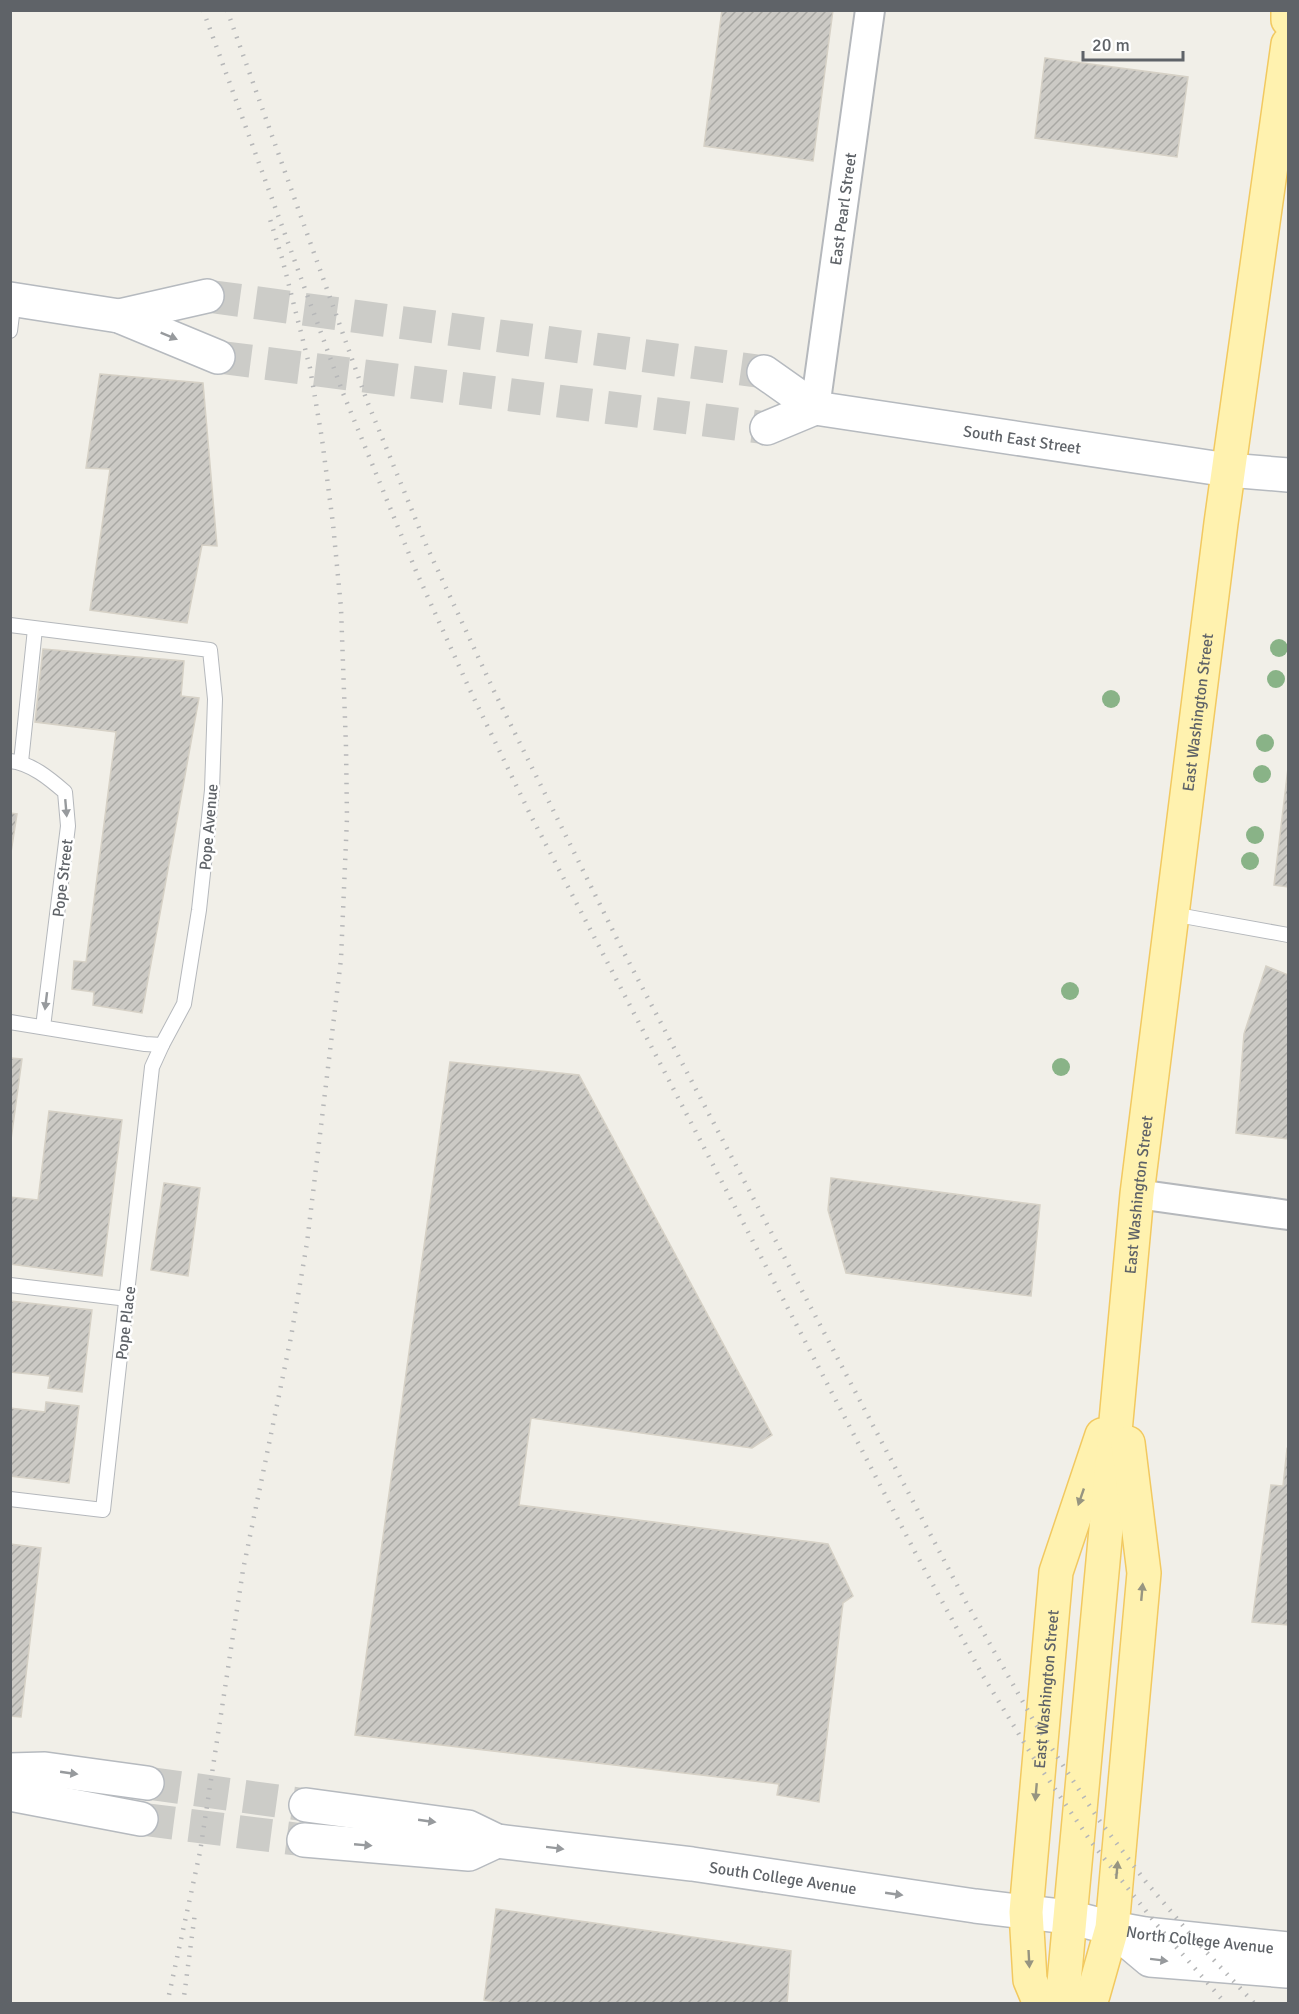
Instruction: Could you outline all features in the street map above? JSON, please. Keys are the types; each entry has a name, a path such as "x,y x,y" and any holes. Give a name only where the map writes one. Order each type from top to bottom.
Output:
{"main road":[{"path":"1288,10 1288,20"},
{"name":"East Washington Street","path":"1062,2004 1137,1194 1228,470 1288,53"},
{"path":"12,310 119,316 207,296"},
{"path":"119,316 218,357"},
{"name":"South East Street","path":"764,372 815,408 1228,470 1288,475"},
{"path":"767,428 815,408"},
{"name":"East Washington Street","path":"1040,2004 1030,1980 1026,1912 1056,1572 1120,1382"},
{"name":"East Washington Street","path":"1087,2004 1093,1995 1112,1928 1144,1573 1120,1382"},
{"path":"10,1770 45,1769 147,1783"},
{"path":"10,1794 141,1820"},
{"name":"South College Avenue","path":"306,1805 468,1827 497,1841 692,1864 1069,1917"},
{"path":"304,1840 469,1854 497,1841"},
{"name":"North College Avenue","path":"1112,1928 1154,1914 1288,1927"},
{"name":"North College Avenue","path":"1069,1917 1112,1928 1288,1949"},
{"name":"North College Avenue","path":"1112,1928 1150,1960 1288,1971"}],"street":[{"name":"East Pearl Street","path":"815,408 870,10"},
{"path":"1137,1194 1288,1215"}],"lane":[{"name":"Pope Avenue","path":"10,625 210,650 215,699 212,790 199,910 184,1004 162,1045"},
{"path":"16,762 35,629"},
{"name":"Pope Street","path":"16,762 51,780 65,792 68,826 43,1027"},
{"path":"1172,914 1288,935"},
{"path":"10,1022 162,1045"},
{"name":"Pope Place","path":"10,1499 103,1510 152,1067 162,1045"},
{"path":"10,1285 128,1299"}],"building":[{"path":"722,10 833,10 813,161 704,146"},
{"path":"1045,58 1188,77 1177,157 1035,138"},
{"path":"100,374 203,383 217,546 202,545 187,623 90,610 110,469 86,468"},
{"path":"43,649 184,661 181,696 199,698 142,1013 93,1005 94,992 72,989 74,961 86,962 116,732 35,722"},
{"path":"1288,768 1288,887 1274,885"},
{"path":"10,813 17,814 10,859"},
{"path":"1266,966 1288,975 1288,1139 1236,1133 1244,1034"},
{"path":"10,1058 22,1059 10,1147"},
{"path":"450,1062 579,1075 772,1435 752,1448 531,1418 519,1505 828,1544 853,1596 843,1603 819,1802 777,1795 779,1784 355,1735"},
{"path":"49,1111 122,1120 102,1276 10,1264 10,1197 38,1200"},
{"path":"831,1178 1040,1205 1031,1296 846,1273 828,1210"},
{"path":"164,1183 200,1188 188,1276 151,1270"},
{"path":"10,1301 92,1310 82,1392 48,1388 50,1376 10,1372"},
{"path":"46,1402 79,1406 69,1483 10,1476 10,1408 45,1412"},
{"path":"1287,1449 1288,1625 1252,1622 1271,1485 1283,1486"},
{"path":"10,1544 41,1548 21,1717 10,1716"},
{"path":"496,1909 791,1951 787,2004 509,2004 484,2000"}],"tunnel":[{"path":"207,296 764,372"},
{"path":"218,357 767,428"},
{"path":"147,1783 306,1805"},
{"path":"141,1819 304,1840"}],"railway":[{"path":"203,10 343,393 416,571 530,814 915,1552 983,1676 1033,1757 1092,1843 1157,1925 1226,2004"},
{"path":"227,10 367,401 427,547 494,691 622,949 966,1602 1035,1723 1099,1820 1146,1882 1196,1941 1255,2004"},
{"path":"167,2004 200,1852 243,1570 291,1337 307,1243 341,959 347,818 346,747 341,608 333,524 310,368 269,216"},
{"path":"183,2004 195,1913"}]}
